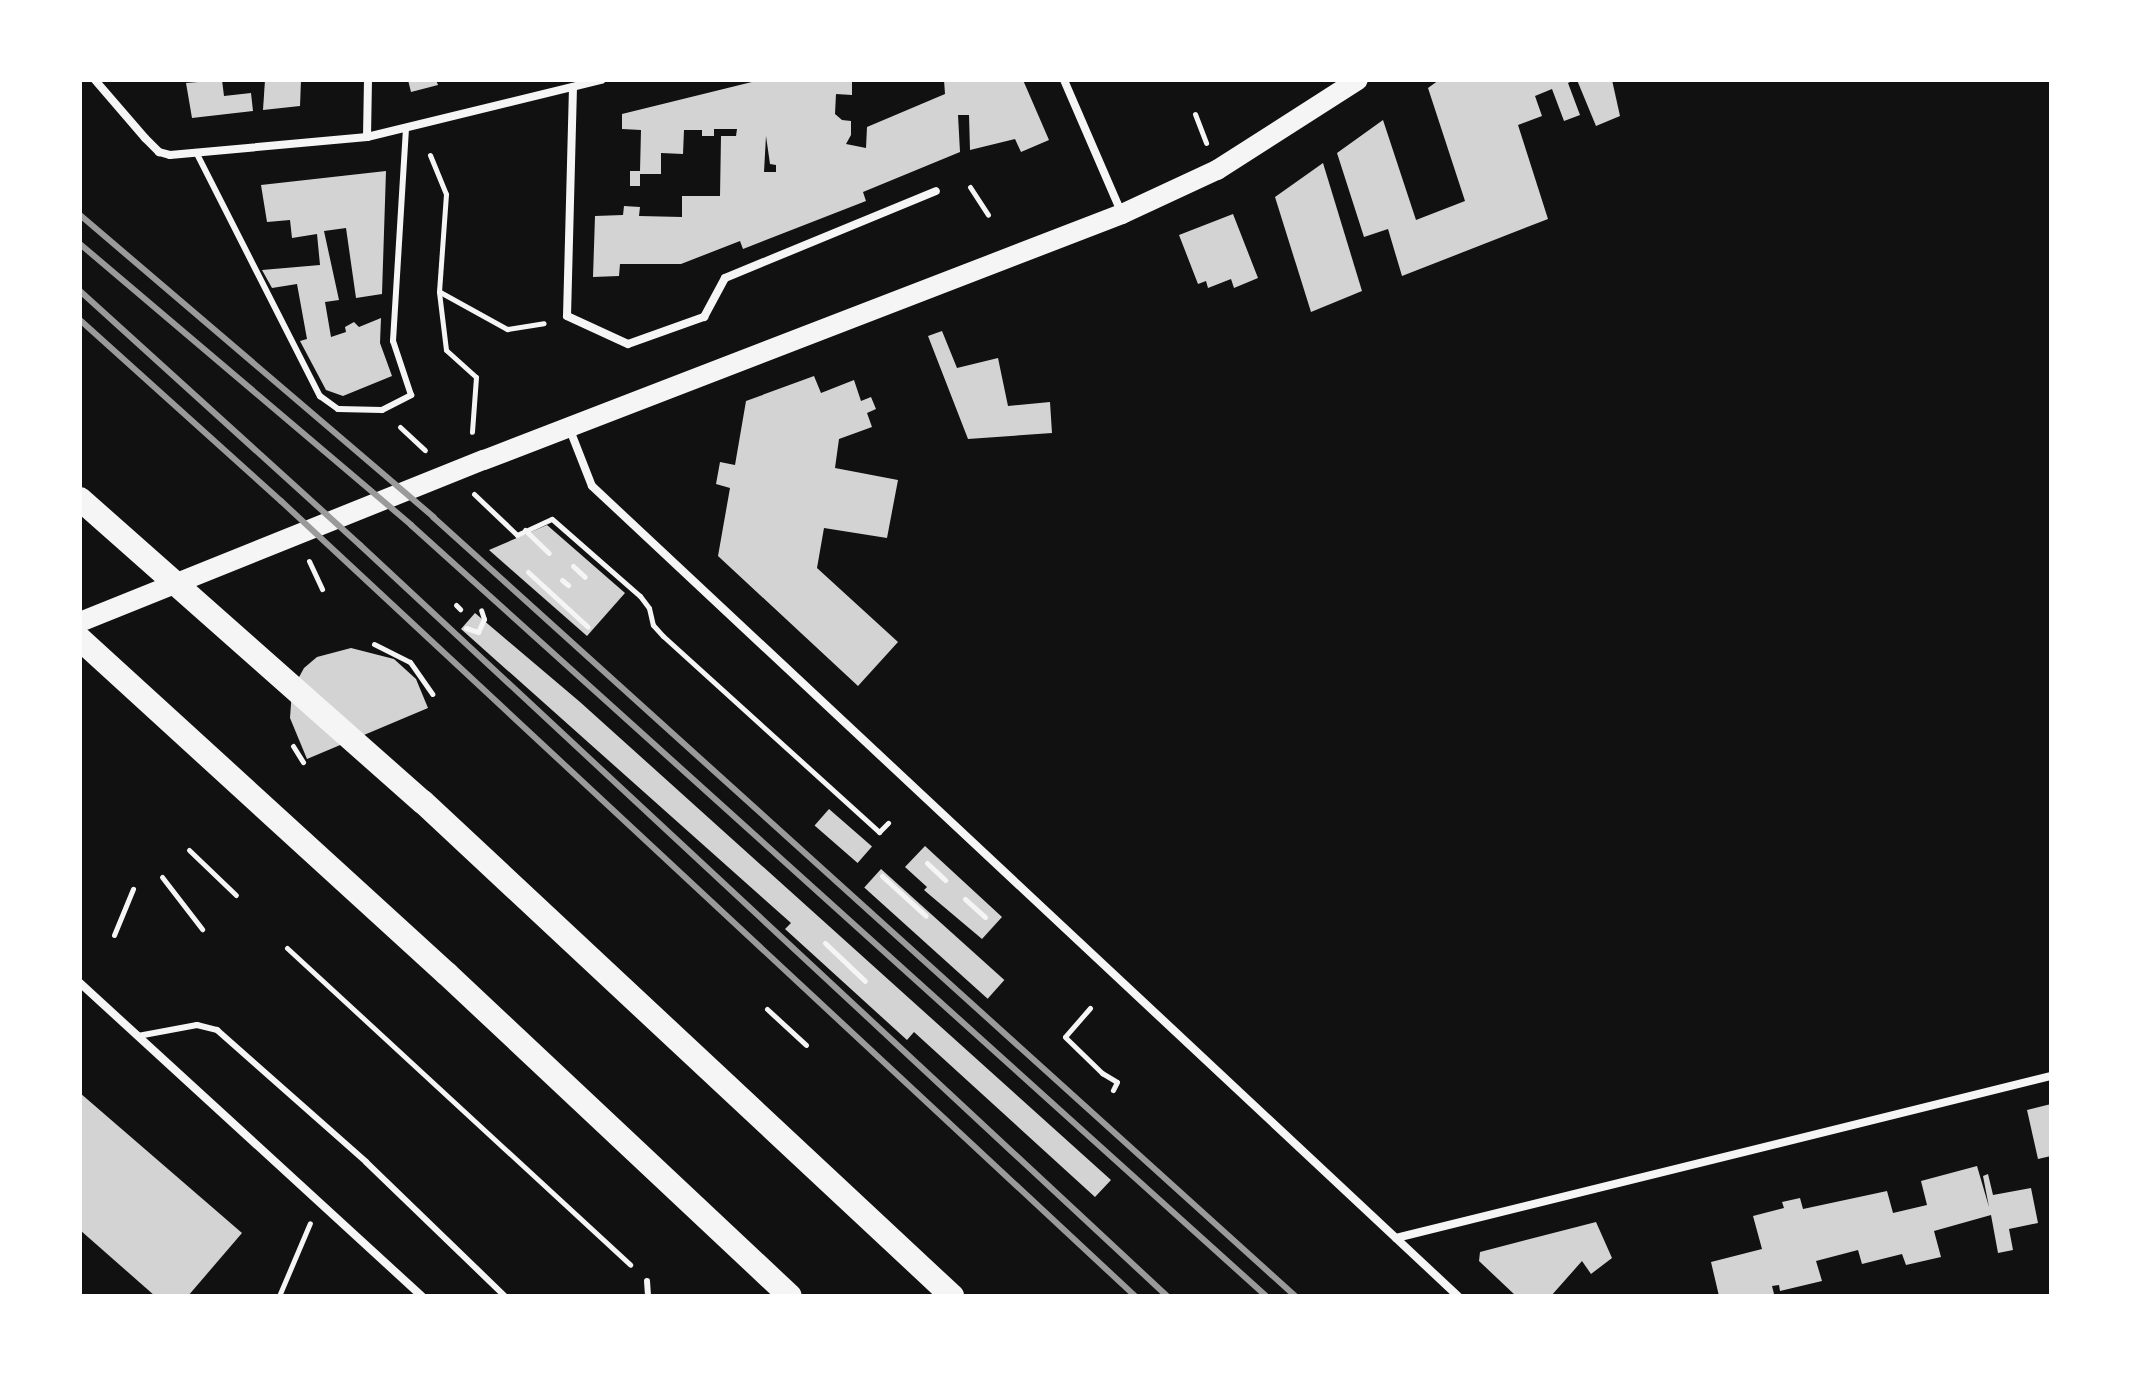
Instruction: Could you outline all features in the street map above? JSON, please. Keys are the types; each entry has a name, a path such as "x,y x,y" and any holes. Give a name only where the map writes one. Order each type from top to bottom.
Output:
{"highway":[{"path":"80,499 287,679 952,1296"},
{"path":"80,639 447,974 790,1296"}],"main road":[{"path":"80,622 1122,214 1217,170 1358,80"}],"street":[{"path":"95,80 159,152 170,155 367,137 601,80"},
{"path":"367,137 368,80"},
{"path":"1064,80 1122,214"},
{"path":"573,87 567,316 628,344 704,317 725,278 936,191"},
{"path":"570,429 592,486 1458,1296"},
{"path":"80,983 422,1296"},
{"path":"1396,1238 2051,1076"}],"lane":[{"path":"196,152 320,396 338,409 382,410 411,395 393,341 406,127"},
{"path":"138,1036 197,1025 217,1030 366,1162 505,1296"},
{"path":"647,1281 648,1296"}],"path":[{"path":"433,166 446,194 439,292 446,350 476,377 472,433"},
{"path":"970,187 988,215"},
{"path":"439,292 507,329 547,323"},
{"path":"382,410 427,451"},
{"path":"472,493 517,535 552,519 640,596 649,608 653,625 663,636 879,832 888,823"},
{"path":"525,530 549,553"},
{"path":"573,566 585,577"},
{"path":"528,572 588,627"},
{"path":"466,628 478,632 484,619 481,610"},
{"path":"374,644 410,662 432,694"},
{"path":"293,746 303,762"},
{"path":"189,850 236,895"},
{"path":"927,863 945,880"},
{"path":"882,876 926,916"},
{"path":"162,877 202,929"},
{"path":"114,935 133,889"},
{"path":"965,899 985,917"},
{"path":"825,943 865,981"},
{"path":"287,948 647,1281"},
{"path":"1090,1008 1065,1037 1102,1073 1117,1082 1113,1090"},
{"path":"767,1009 806,1045"},
{"path":"279,1296 311,1221"}],"building":[{"path":"222,80 224,96 251,93 253,111 192,118 186,83"},
{"path":"265,80 301,80 300,106 263,110"},
{"path":"408,80 436,80 438,85 411,92"},
{"path":"760,80 852,80 852,95 836,94 835,114 842,120 851,121 851,135 846,144 866,148 867,127 945,94 944,80 1023,80 1049,140 1021,152 1015,139 970,150 969,115 958,115 960,152 863,192 866,201 743,249 740,241 681,264 620,264 619,276 593,277 595,216 623,215 624,206 640,207 639,216 682,217 682,196 720,196 721,136 736,136 737,129 714,129 714,136 702,136 702,130 684,130 683,154 661,153 661,174 640,174 640,186 630,186 630,171 640,171 641,130 622,129 622,114","holes":["766,136 770,164 776,165 776,172 764,172"]},
{"path":"1439,80 1574,80 1568,83 1580,115 1564,121 1552,89 1535,96 1542,116 1518,125 1548,219 1402,276 1388,229 1364,237 1337,153 1383,120 1416,220 1465,201 1428,88"},
{"path":"1577,80 1612,80 1620,116 1596,126"},
{"path":"1323,163 1362,291 1311,312 1275,197"},
{"path":"386,171 382,294 356,298 346,228 324,231 339,300 325,302 331,337 346,332 345,327 354,322 359,327 381,318 380,343 392,376 343,396 326,390 300,341 307,339 297,284 272,288 262,270 320,265 317,234 292,238 290,220 267,222 261,185"},
{"path":"1233,214 1258,278 1234,288 1231,279 1208,288 1206,281 1198,284 1179,235"},
{"path":"942,331 957,368 998,358 1008,406 1050,402 1052,433 968,439 928,336"},
{"path":"814,376 821,393 854,380 861,401 871,397 876,409 867,413 872,427 839,439 835,468 898,480 887,538 824,528 817,568 898,642 858,686 718,556 730,488 716,484 720,462 735,465 746,401"},
{"path":"547,525 625,593 587,636 489,550"},
{"path":"475,613 580,702 1111,1180 1095,1197 914,1032 907,1040 785,929 791,923 461,629"},
{"path":"351,648 394,659 416,679 428,708 307,759 290,718 292,690 304,668 317,657"},
{"path":"829,809 872,846 858,863 815,826"},
{"path":"925,846 1002,917 982,939 924,890 927,887 905,867"},
{"path":"881,869 1004,980 988,999 864,888"},
{"path":"80,1093 242,1233 188,1296 155,1296 80,1230"},
{"path":"2051,1104 2051,1156 2038,1159 2027,1110"},
{"path":"1977,1166 1989,1207 1983,1176 1988,1174 1993,1195 2031,1188 2038,1223 2009,1229 2013,1250 1998,1253 1991,1215 1934,1231 1941,1257 1906,1265 1902,1254 1862,1264 1858,1250 1816,1261 1822,1281 1780,1291 1779,1285 1772,1286 1774,1294 1766,1296 1719,1296 1711,1262 1762,1249 1753,1216 1784,1208 1782,1202 1800,1198 1803,1209 1887,1191 1893,1213 1927,1205 1921,1181"},
{"path":"1596,1222 1612,1258 1591,1274 1582,1261 1551,1296 1516,1296 1479,1261 1480,1252"}],"railway":[{"path":"80,215 433,517 1295,1296"},
{"path":"80,244 411,525 1266,1296"},
{"path":"80,291 360,545 1167,1296"},
{"path":"80,320 281,501 1135,1296"}]}
